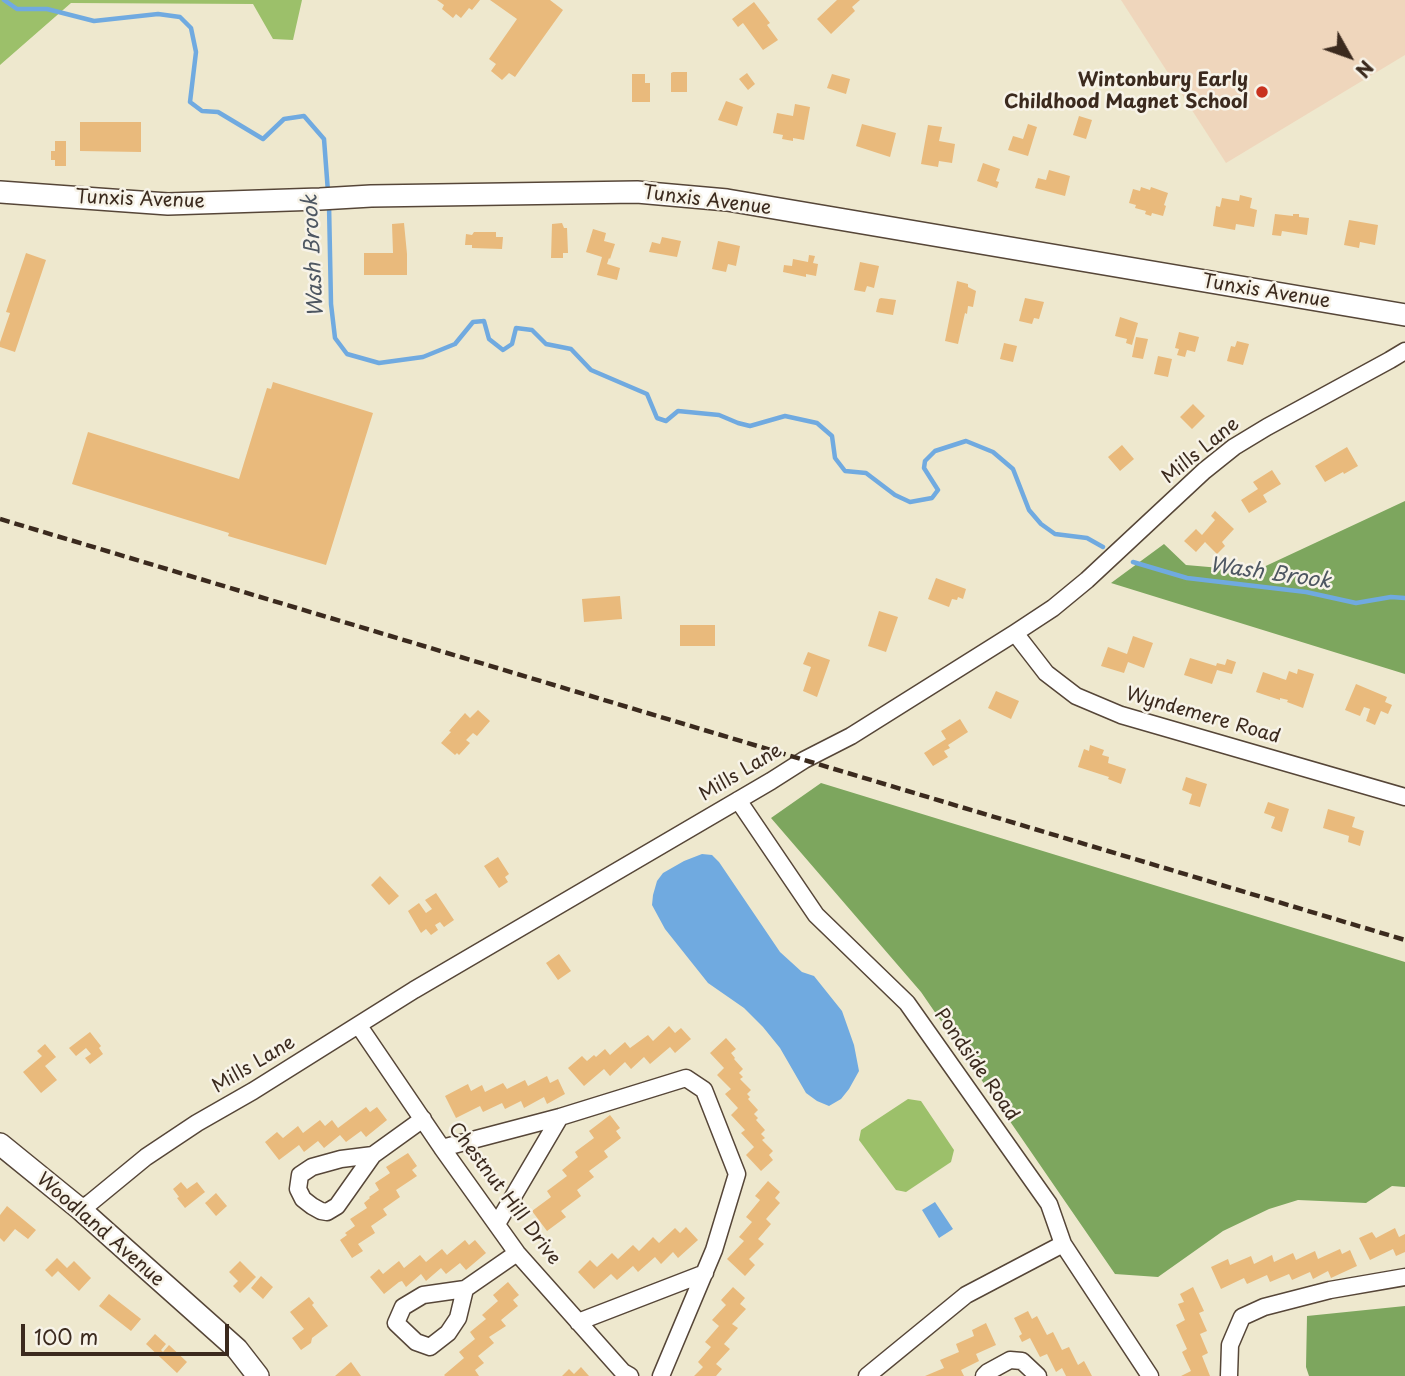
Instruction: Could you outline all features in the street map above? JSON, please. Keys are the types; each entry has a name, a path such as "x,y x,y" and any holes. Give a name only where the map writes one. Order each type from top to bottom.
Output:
{"main road":[{"name":"Tunxis Avenue","path":"0,192 168,204 486,193 638,192 727,200 1405,315"},
{"name":"Woodland Avenue","path":"0,1144 79,1209 237,1349 258,1376"}],"street":[{"name":"Mills Lane","path":"79,1209 146,1157 197,1123 414,990 804,760 851,736 1015,633 1087,580 1204,471 1234,447 1405,351"},
{"name":"Wyndemere Road","path":"1015,633 1046,673 1076,696 1121,715 1405,797"},
{"name":"Pondside Road","path":"738,800 816,915 907,1003 1049,1205 1063,1244 1150,1376"},
{"name":"Chestnut Hill Drive","path":"359,1026 517,1252 624,1375"},
{"path":"442,1148 560,1117 686,1078 704,1090 737,1174 714,1250 662,1376"},
{"path":"497,1224 560,1117"},
{"path":"373,1155 341,1159 312,1167 300,1175 298,1189 303,1199 321,1212 327,1212 337,1206 373,1155 423,1119"},
{"path":"867,1376 966,1295 1063,1244"},
{"path":"465,1289 517,1252"},
{"path":"578,1322 705,1273"},
{"path":"1229,1376 1230,1345 1242,1317 1264,1307 1330,1290 1405,1277"},
{"path":"984,1376 1010,1360 1023,1361 1038,1376"}],"shaded area":[{"name":"Wintonbury Early Childhood Magnet School","path":"1121,0 1405,0 1405,55 1226,163"}],"green space":[{"path":"0,0 302,0 293,40 273,39 253,4 71,3 0,65"},
{"path":"1405,501 1405,674 1111,583 1164,544 1186,565 1255,571"},
{"path":"821,783 1405,962 1405,1187 1392,1186 1366,1203 1298,1200 1269,1209 1223,1231 1158,1277 1115,1274 921,992 771,818"},
{"path":"908,1099 921,1101 954,1150 951,1162 906,1192 896,1190 859,1140 861,1130"},
{"path":"1405,1306 1405,1376 1309,1376 1306,1367 1307,1316"}],"water":[{"path":"702,854 712,855 719,862 780,952 802,972 814,976 842,1011 854,1045 859,1071 841,1099 829,1106 806,1093 780,1048 763,1027 744,1008 708,983 665,929 652,905 657,881 663,873"},
{"path":"935,1202 953,1229 939,1238 922,1210"}],"building":[{"path":"437,0 480,0 461,18 456,14 453,18 442,9 444,5"},
{"path":"490,0 550,0 563,10 515,77 509,73 502,80 491,71 496,64 489,59 517,19"},
{"path":"837,0 860,0 852,7 855,11 831,34 817,19"},
{"path":"754,2 770,23 767,25 778,40 763,50 743,23 738,27 732,19"},
{"path":"673,72 687,72 687,92 671,92"},
{"path":"747,73 755,84 748,90 739,79"},
{"path":"632,74 645,74 645,83 650,83 650,102 632,102"},
{"path":"832,74 850,79 846,94 827,88"},
{"path":"726,101 743,107 737,126 718,120"},
{"path":"795,104 810,107 804,140 782,139 783,135 773,133 777,113 793,116"},
{"path":"1079,116 1092,120 1086,139 1073,135"},
{"path":"80,122 141,122 141,152 80,151"},
{"path":"862,124 896,133 890,157 856,146"},
{"path":"1028,124 1037,127 1028,156 1008,150 1013,136 1023,139"},
{"path":"928,125 942,127 939,141 955,144 952,163 939,161 938,167 921,164"},
{"path":"55,141 66,141 66,166 55,166 55,160 51,160"},
{"path":"983,163 1000,169 997,188 977,181"},
{"path":"1049,170 1070,176 1065,196 1035,188 1038,178 1046,180"},
{"path":"1141,187 1150,190 1151,187 1168,193 1163,216 1145,214 1146,211 1129,203 1133,189 1140,191"},
{"path":"1240,195 1252,198 1250,208 1257,210 1254,227 1236,224 1235,230 1213,226 1216,206 1220,207 1222,198 1239,201"},
{"path":"1275,214 1299,214 1299,217 1309,218 1307,235 1282,231 1281,236 1272,235"},
{"path":"1349,220 1378,225 1375,245 1360,242 1359,248 1344,245"},
{"path":"404,223 407,275 364,275 364,253 393,253 392,224"},
{"path":"562,223 564,228 567,228 568,253 563,253 563,258 551,258 552,224"},
{"path":"593,229 606,233 604,241 615,244 607,264 620,268 617,280 597,275 602,257 586,252"},
{"path":"474,232 496,232 496,237 503,237 502,249 472,248 472,245 465,245 466,234 472,235"},
{"path":"662,237 681,241 677,257 649,252 652,242 660,244"},
{"path":"718,241 740,246 736,266 728,264 726,272 712,269"},
{"path":"26,253 46,260 15,352 0,347 0,342 10,313 6,312"},
{"path":"809,255 815,256 813,263 818,264 816,276 806,274 806,277 783,272 784,265 792,266 793,259 808,262"},
{"path":"860,262 879,266 874,288 867,286 865,292 854,290"},
{"path":"957,281 968,284 968,287 976,291 973,307 968,306 967,314 965,313 958,344 945,341"},
{"path":"881,298 896,300 893,315 876,312"},
{"path":"1025,298 1044,302 1039,319 1034,318 1032,324 1019,321"},
{"path":"1120,317 1138,323 1132,345 1126,343 1127,339 1115,336"},
{"path":"1179,332 1199,337 1195,352 1187,350 1185,357 1177,355 1179,349 1175,348"},
{"path":"1136,337 1148,339 1143,359 1132,357"},
{"path":"1237,341 1249,344 1243,365 1227,361 1231,346 1235,347"},
{"path":"1004,343 1017,346 1013,362 1000,359"},
{"path":"1158,356 1172,359 1168,377 1154,374"},
{"path":"273,382 373,413 326,565 228,536 229,533 72,484 88,432 239,479 267,388 271,389"},
{"path":"1193,404 1205,416 1192,429 1180,417"},
{"path":"1122,445 1134,459 1120,471 1108,457"},
{"path":"1347,447 1358,466 1325,482 1315,466"},
{"path":"1272,470 1281,484 1263,495 1267,502 1249,513 1241,500 1258,489 1253,482"},
{"path":"1215,511 1234,529 1222,542 1225,546 1217,554 1205,542 1196,552 1184,541 1196,529 1202,535 1215,520 1211,516"},
{"path":"936,578 966,589 963,599 952,599 949,607 928,599"},
{"path":"620,596 622,619 584,622 582,599"},
{"path":"879,611 898,617 886,652 868,646"},
{"path":"680,625 715,625 715,646 680,646"},
{"path":"1133,636 1153,643 1144,668 1128,662 1124,673 1101,666 1108,647 1127,654"},
{"path":"808,652 830,660 817,697 803,691 811,667 803,664"},
{"path":"1190,658 1216,666 1217,663 1225,665 1227,659 1236,662 1232,674 1217,670 1212,684 1184,675"},
{"path":"1298,669 1314,674 1303,708 1287,702 1288,700 1256,692 1263,672 1286,680 1289,671 1297,674"},
{"path":"1356,684 1387,697 1385,702 1392,705 1388,714 1381,711 1375,725 1366,721 1370,709 1364,707 1360,716 1345,710"},
{"path":"996,691 1019,701 1011,719 988,708"},
{"path":"478,710 490,721 477,736 473,733 466,740 470,743 459,755 455,755 441,743 465,713 470,718"},
{"path":"960,719 968,732 948,745 950,748 944,751 948,757 933,766 924,753 946,739 941,731"},
{"path":"1090,745 1104,750 1102,755 1109,757 1108,763 1126,769 1121,784 1078,767 1084,749 1089,751"},
{"path":"1186,777 1207,784 1200,807 1189,804 1192,794 1182,790"},
{"path":"1268,802 1289,809 1282,832 1271,828 1275,817 1264,813"},
{"path":"1328,809 1355,817 1352,827 1364,831 1360,846 1348,842 1349,836 1323,828"},
{"path":"498,857 509,874 505,877 508,882 499,888 484,866"},
{"path":"380,876 399,896 389,905 371,885"},
{"path":"436,893 454,920 444,927 440,922 435,925 438,930 431,935 426,929 421,933 408,911 419,903 426,913 432,909 425,900"},
{"path":"559,954 571,971 558,980 546,963"},
{"path":"669,1026 675,1033 681,1028 691,1039 675,1053 670,1047 650,1064 644,1057 631,1069 625,1062 610,1076 604,1069 584,1086 568,1068 582,1056 587,1061 605,1049 610,1055 625,1042 630,1048 648,1035 653,1041"},
{"path":"90,1032 101,1046 99,1048 103,1054 90,1064 85,1058 91,1054 86,1048 76,1056 69,1048"},
{"path":"726,1038 736,1049 731,1053 743,1069 739,1073 743,1077 740,1079 751,1090 747,1094 750,1097 748,1099 758,1110 754,1114 758,1118 756,1120 765,1130 761,1134 765,1138 762,1140 773,1151 769,1155 773,1160 761,1171 746,1155 754,1147 741,1133 745,1130 731,1115 738,1108 725,1094 731,1089 717,1075 724,1068 710,1053"},
{"path":"45,1044 56,1057 45,1066 57,1080 41,1093 23,1072 42,1056 37,1051"},
{"path":"547,1076 550,1083 558,1079 565,1094 547,1104 544,1097 524,1108 521,1101 505,1109 502,1103 483,1112 480,1106 456,1118 445,1096 468,1084 471,1091 482,1085 485,1092 503,1083 507,1089 525,1080 528,1086"},
{"path":"366,1107 370,1112 377,1107 387,1120 366,1137 361,1131 346,1142 340,1135 324,1148 318,1141 304,1152 299,1145 279,1160 265,1142 277,1132 283,1138 298,1126 303,1133 320,1120 325,1126 332,1120 338,1128"},
{"path":"610,1115 620,1128 616,1131 621,1138 604,1151 608,1157 589,1171 594,1177 577,1190 581,1196 561,1211 566,1217 547,1231 532,1211 551,1197 547,1191 567,1176 562,1170 578,1157 575,1152 594,1138 589,1131"},
{"path":"408,1153 417,1166 412,1170 417,1176 396,1190 400,1197 383,1209 387,1215 371,1226 375,1233 358,1244 363,1251 352,1258 340,1240 355,1226 350,1219 367,1208 364,1203 379,1190 375,1183 390,1173 386,1167"},
{"path":"768,1181 780,1192 775,1198 780,1203 766,1219 771,1224 758,1239 764,1244 749,1259 755,1265 745,1276 727,1259 744,1241 739,1237 752,1222 746,1217 760,1200 755,1196"},
{"path":"181,1182 187,1189 197,1182 205,1192 185,1208 173,1189"},
{"path":"216,1193 227,1206 216,1216 205,1203"},
{"path":"7,1206 36,1230 28,1239 15,1229 4,1242 0,1238 0,1215"},
{"path":"686,1227 698,1240 678,1258 673,1252 661,1264 655,1257 638,1272 633,1266 617,1280 611,1274 594,1289 578,1272 590,1260 597,1267 612,1253 618,1259 633,1245 639,1251 653,1237 659,1243 675,1228 680,1233"},
{"path":"1395,1228 1399,1237 1405,1234 1405,1252 1396,1256 1393,1249 1370,1260 1359,1238 1372,1232 1376,1238"},
{"path":"465,1240 469,1245 475,1240 486,1253 466,1270 460,1263 446,1274 441,1268 426,1281 421,1274 406,1287 402,1281 384,1294 370,1277 379,1269 383,1274 399,1261 404,1268 420,1255 426,1262 442,1249 447,1255"},
{"path":"1340,1249 1342,1254 1350,1250 1357,1266 1331,1278 1328,1271 1313,1279 1310,1272 1292,1280 1289,1274 1270,1282 1267,1275 1247,1284 1244,1278 1221,1289 1211,1267 1228,1259 1230,1265 1251,1256 1254,1264 1272,1255 1274,1262 1293,1253 1296,1260 1315,1251 1318,1259"},
{"path":"57,1258 67,1268 74,1261 91,1278 79,1291 58,1271 52,1277 45,1270"},
{"path":"240,1261 256,1277 240,1293 233,1286 238,1281 229,1272"},
{"path":"261,1276 273,1287 263,1299 251,1288"},
{"path":"508,1282 519,1295 513,1300 518,1306 501,1320 506,1326 489,1337 494,1343 478,1356 484,1363 475,1370 479,1376 445,1376 464,1358 459,1352 475,1339 470,1332 486,1319 482,1315 498,1301 493,1295"},
{"path":"733,1287 745,1298 740,1304 746,1309 732,1324 738,1328 724,1344 730,1349 716,1364 722,1369 716,1376 694,1376 703,1367 698,1362 711,1347 705,1342 719,1326 712,1320 726,1305 721,1300"},
{"path":"1193,1287 1204,1311 1199,1313 1207,1331 1200,1334 1208,1353 1202,1356 1210,1376 1181,1376 1191,1371 1182,1352 1187,1349 1176,1325 1185,1320 1178,1304 1184,1302 1180,1294"},
{"path":"109,1294 141,1319 131,1331 99,1306"},
{"path":"309,1297 328,1326 301,1350 292,1338 304,1329 290,1312"},
{"path":"1028,1311 1032,1319 1037,1316 1047,1335 1053,1332 1062,1350 1069,1347 1078,1365 1084,1361 1092,1376 1066,1376 1062,1368 1056,1372 1047,1354 1040,1357 1030,1338 1022,1342 1019,1336 1022,1334 1014,1318"},
{"path":"986,1323 996,1345 976,1354 979,1361 961,1370 964,1376 925,1376 944,1368 940,1360 959,1352 956,1344 974,1336 972,1330"},
{"path":"155,1334 166,1344 161,1350 163,1352 169,1345 187,1362 177,1373 146,1344"},
{"path":"351,1362 361,1376 335,1376"},
{"path":"581,1367 589,1376 562,1376 569,1369 574,1374"}],"waterway":[{"name":"Wash Brook","path":"4,0 17,9 47,9 94,21 158,14 180,17 191,28 196,52 190,102 202,111 218,112 263,139 284,119 304,116 324,139 328,192"},
{"name":"Wash Brook","path":"329,204 331,304 335,338 347,354 379,363 423,357 455,344 473,322 484,321 489,339 503,350 512,344 516,328 532,330 546,344 571,349 591,370 647,394 657,418 666,421 678,411 719,415 750,426 785,416 817,423 832,436 835,458 845,471 866,473 895,495 910,502 932,498 938,490 924,468 925,461 935,451 966,441 993,452 1013,469 1029,510 1041,524 1055,534 1087,538 1103,547"},
{"name":"Wash Brook","path":"1133,562 1187,578 1306,592 1356,603 1391,597 1405,598"}],"railway":[{"path":"0,519 1405,940"}],"place":[{"name":"Wintonbury Early Childhood Magnet School","path":"1262,92"}]}
